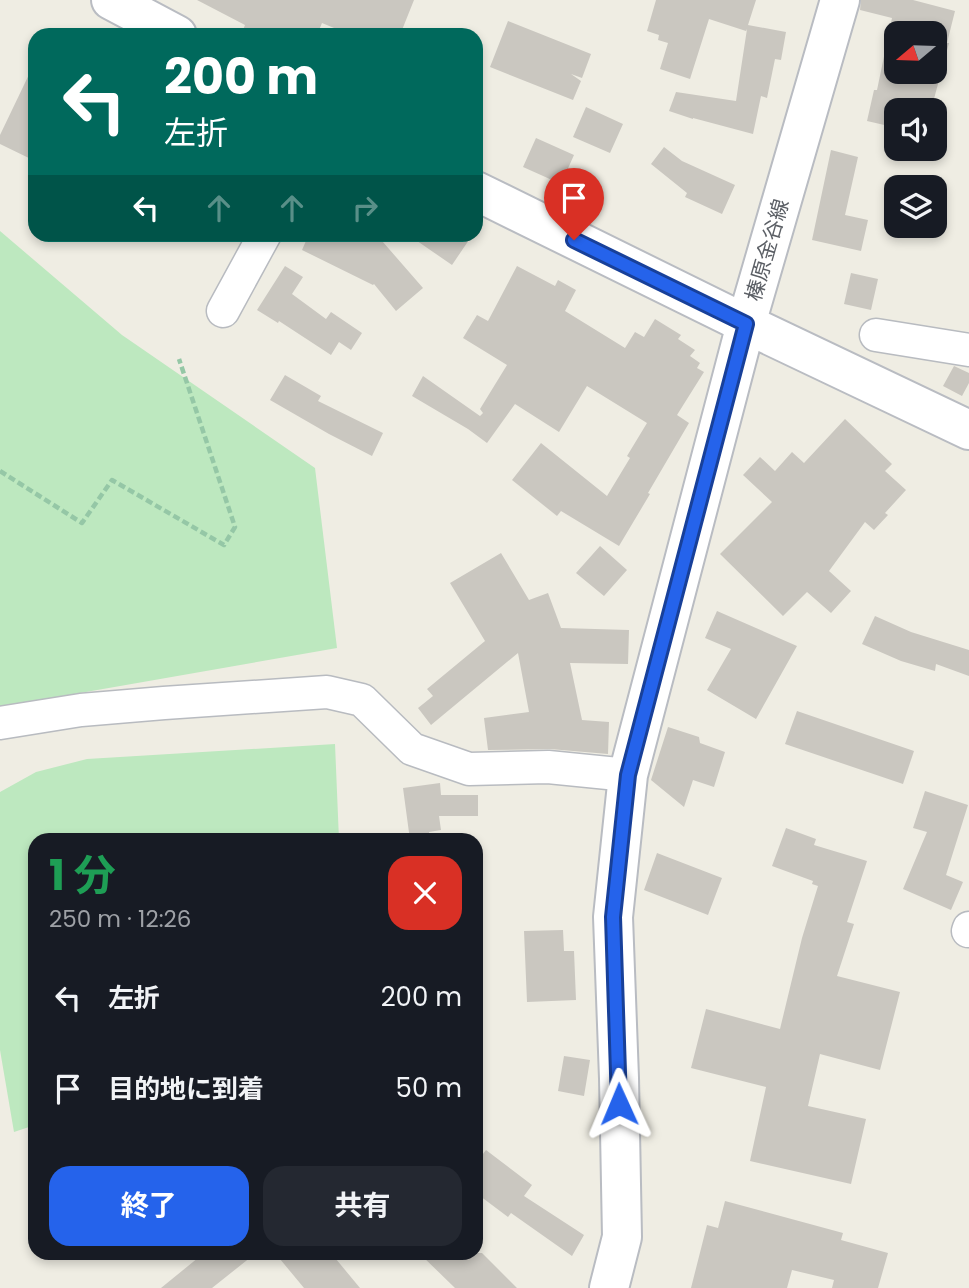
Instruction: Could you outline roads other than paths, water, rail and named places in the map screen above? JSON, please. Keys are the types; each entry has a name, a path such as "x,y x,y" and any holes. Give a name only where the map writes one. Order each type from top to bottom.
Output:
{"main road":[{"name":"榛原金谷線","path":"608,1288 622,1237 613,917 628,775 746,324 840,0"},
{"path":"121,2 165,28"},
{"path":"483,194 969,430"}],"street":[{"path":"223,311 261,242"},
{"path":"876,335 969,350"},
{"path":"0,723 81,710 327,692 362,700 412,749 469,769 548,767 628,775"}]}
